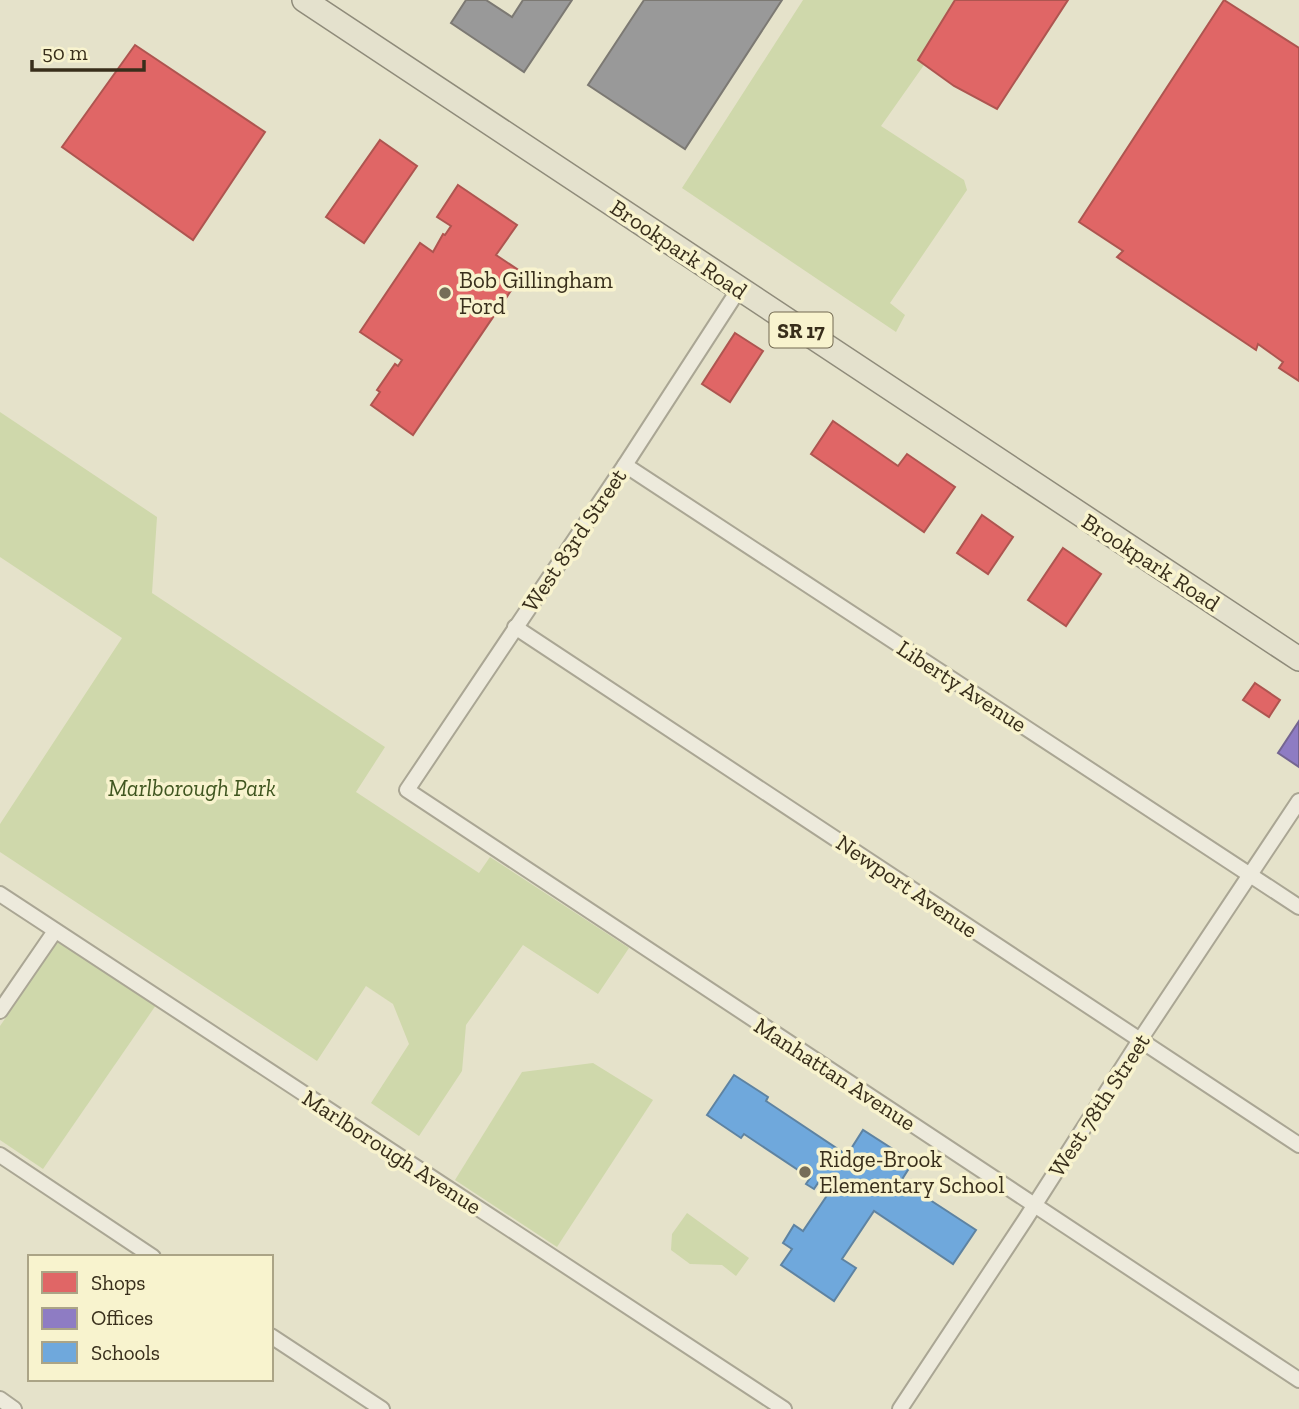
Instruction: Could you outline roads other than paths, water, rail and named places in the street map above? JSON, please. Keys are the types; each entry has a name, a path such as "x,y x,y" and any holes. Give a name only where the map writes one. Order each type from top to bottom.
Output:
{"main road":[{"name":"Brookpark Road","path":"304,0 1299,659"}],"street":[{"name":"West 83rd Street","path":"407,790 625,465 739,289"},
{"name":"Liberty Avenue","path":"625,465 1299,907"},
{"name":"Newport Avenue","path":"515,627 1299,1145"},
{"name":"Manhattan Avenue","path":"407,790 1299,1380"},
{"name":"West 78th Street","path":"900,1409 1140,1040 1299,802"},
{"name":"Marlborough Avenue","path":"0,894 784,1409"},
{"path":"0,1011 55,931"},
{"path":"0,1155 150,1255"},
{"path":"273,1336 382,1409"},
{"path":"0,1399 14,1409"}],"place":[{"name":"Bob Gillingham Ford","path":"445,293"},
{"name":"Ridge-Brook Elementary School","path":"805,1172"}],"park label":[{"name":"Marlborough Park","path":"192,788"}]}
